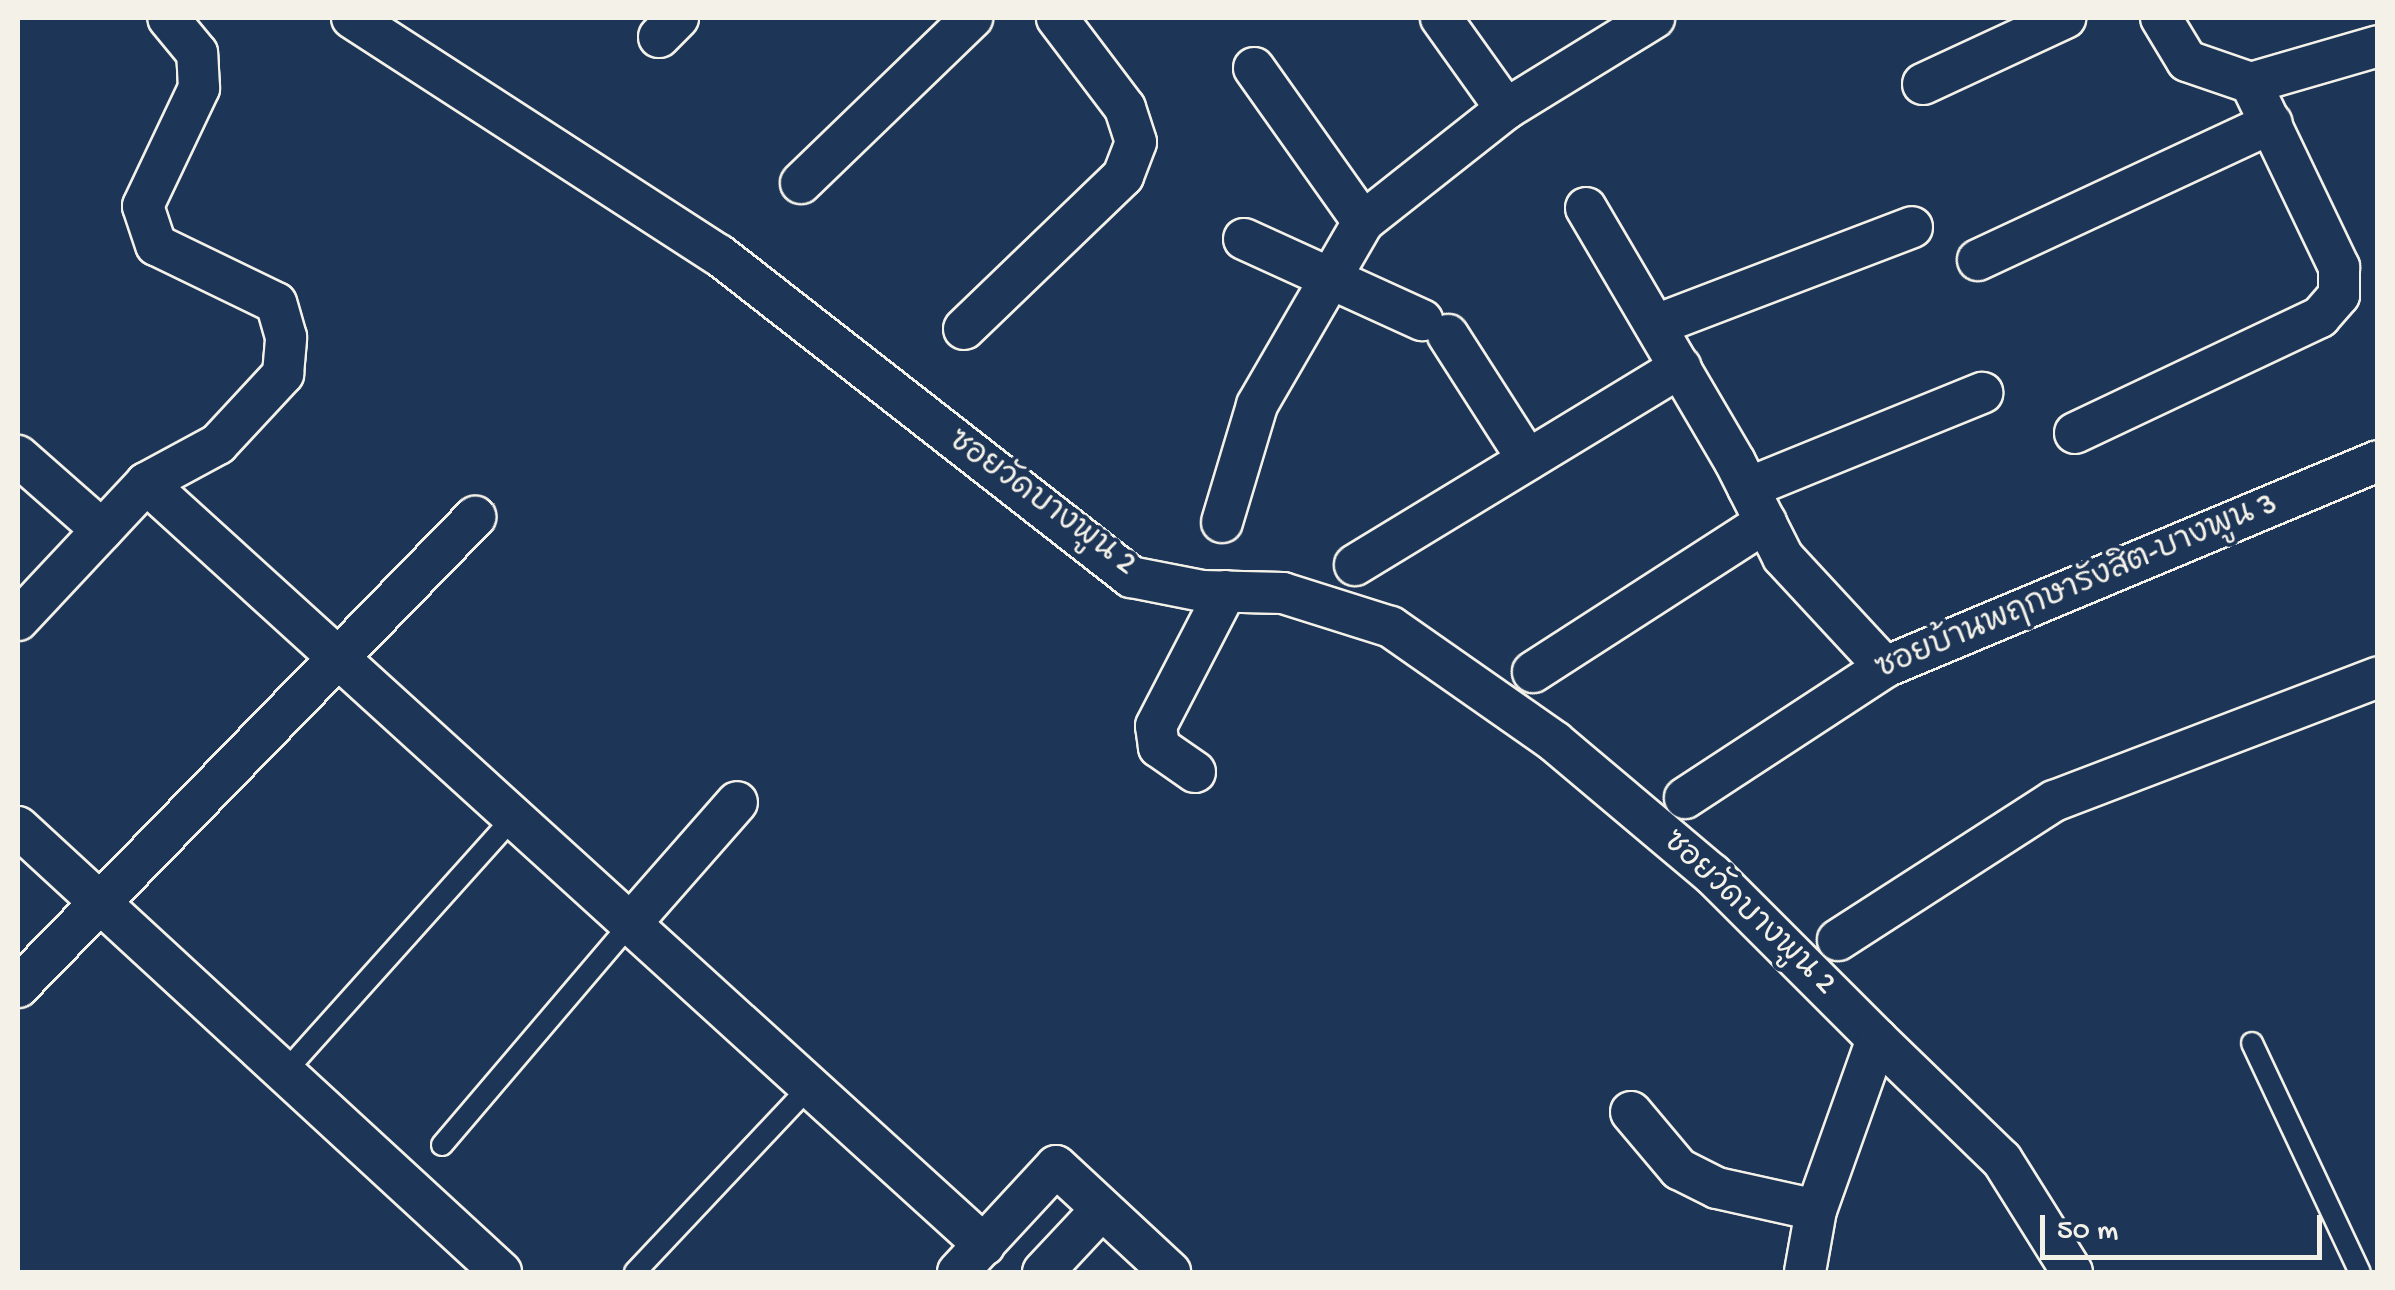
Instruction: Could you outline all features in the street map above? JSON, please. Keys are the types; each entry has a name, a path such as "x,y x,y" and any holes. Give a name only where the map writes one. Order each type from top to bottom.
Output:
{"street":[{"path":"18,620 146,483 218,444 284,374 286,337 276,303 156,246 143,206 199,88 197,54 168,18"},
{"name":"ซอยวัดบางพูน 2","path":"352,18 718,255 1131,577 1226,591 1283,593 1411,638 1555,742 1712,874 2002,1160 2072,1272"},
{"path":"801,183 972,18"},
{"path":"964,329 1123,176 1136,142 1125,108 1057,18"},
{"path":"1441,18 1506,109"},
{"path":"1222,522 1257,405 1362,222 1506,109 1654,18"},
{"path":"1923,84 2066,18"},
{"path":"2162,18 2187,62 2250,82 2378,46"},
{"path":"1254,68 1362,222"},
{"path":"2075,433 2320,317 2340,295 2339,267 2250,82"},
{"path":"1978,260 2272,123"},
{"path":"1586,208 1681,367 1783,557 1885,667"},
{"path":"1656,325 1912,227"},
{"path":"1244,239 1435,328 1528,460"},
{"path":"1355,565 1681,367"},
{"path":"1533,672 1757,505 1982,392"},
{"path":"18,456 102,530"},
{"name":"ซอยบ้านพฤกษารังสิต-บางพูน 3","path":"1685,798 1885,667 2378,461"},
{"path":"146,483 810,1086 971,1259 1056,1166 1170,1272"},
{"path":"18,987 476,517"},
{"path":"1196,772 1160,747 1156,726 1190,650 1226,591"},
{"path":"1838,940 2054,801 2378,677"},
{"path":"630,924 736,802"},
{"path":"18,828 501,1272"},
{"path":"1807,1271 1799,1205 1878,1039"},
{"path":"1632,1112 1679,1169 1718,1188 1799,1205"},
{"path":"1043,1272 1102,1209"}],"lane":[{"path":"284,1073 514,817"},
{"path":"442,1145 630,924"},
{"path":"2252,1043 2360,1272"},
{"path":"635,1272 810,1086"}]}
